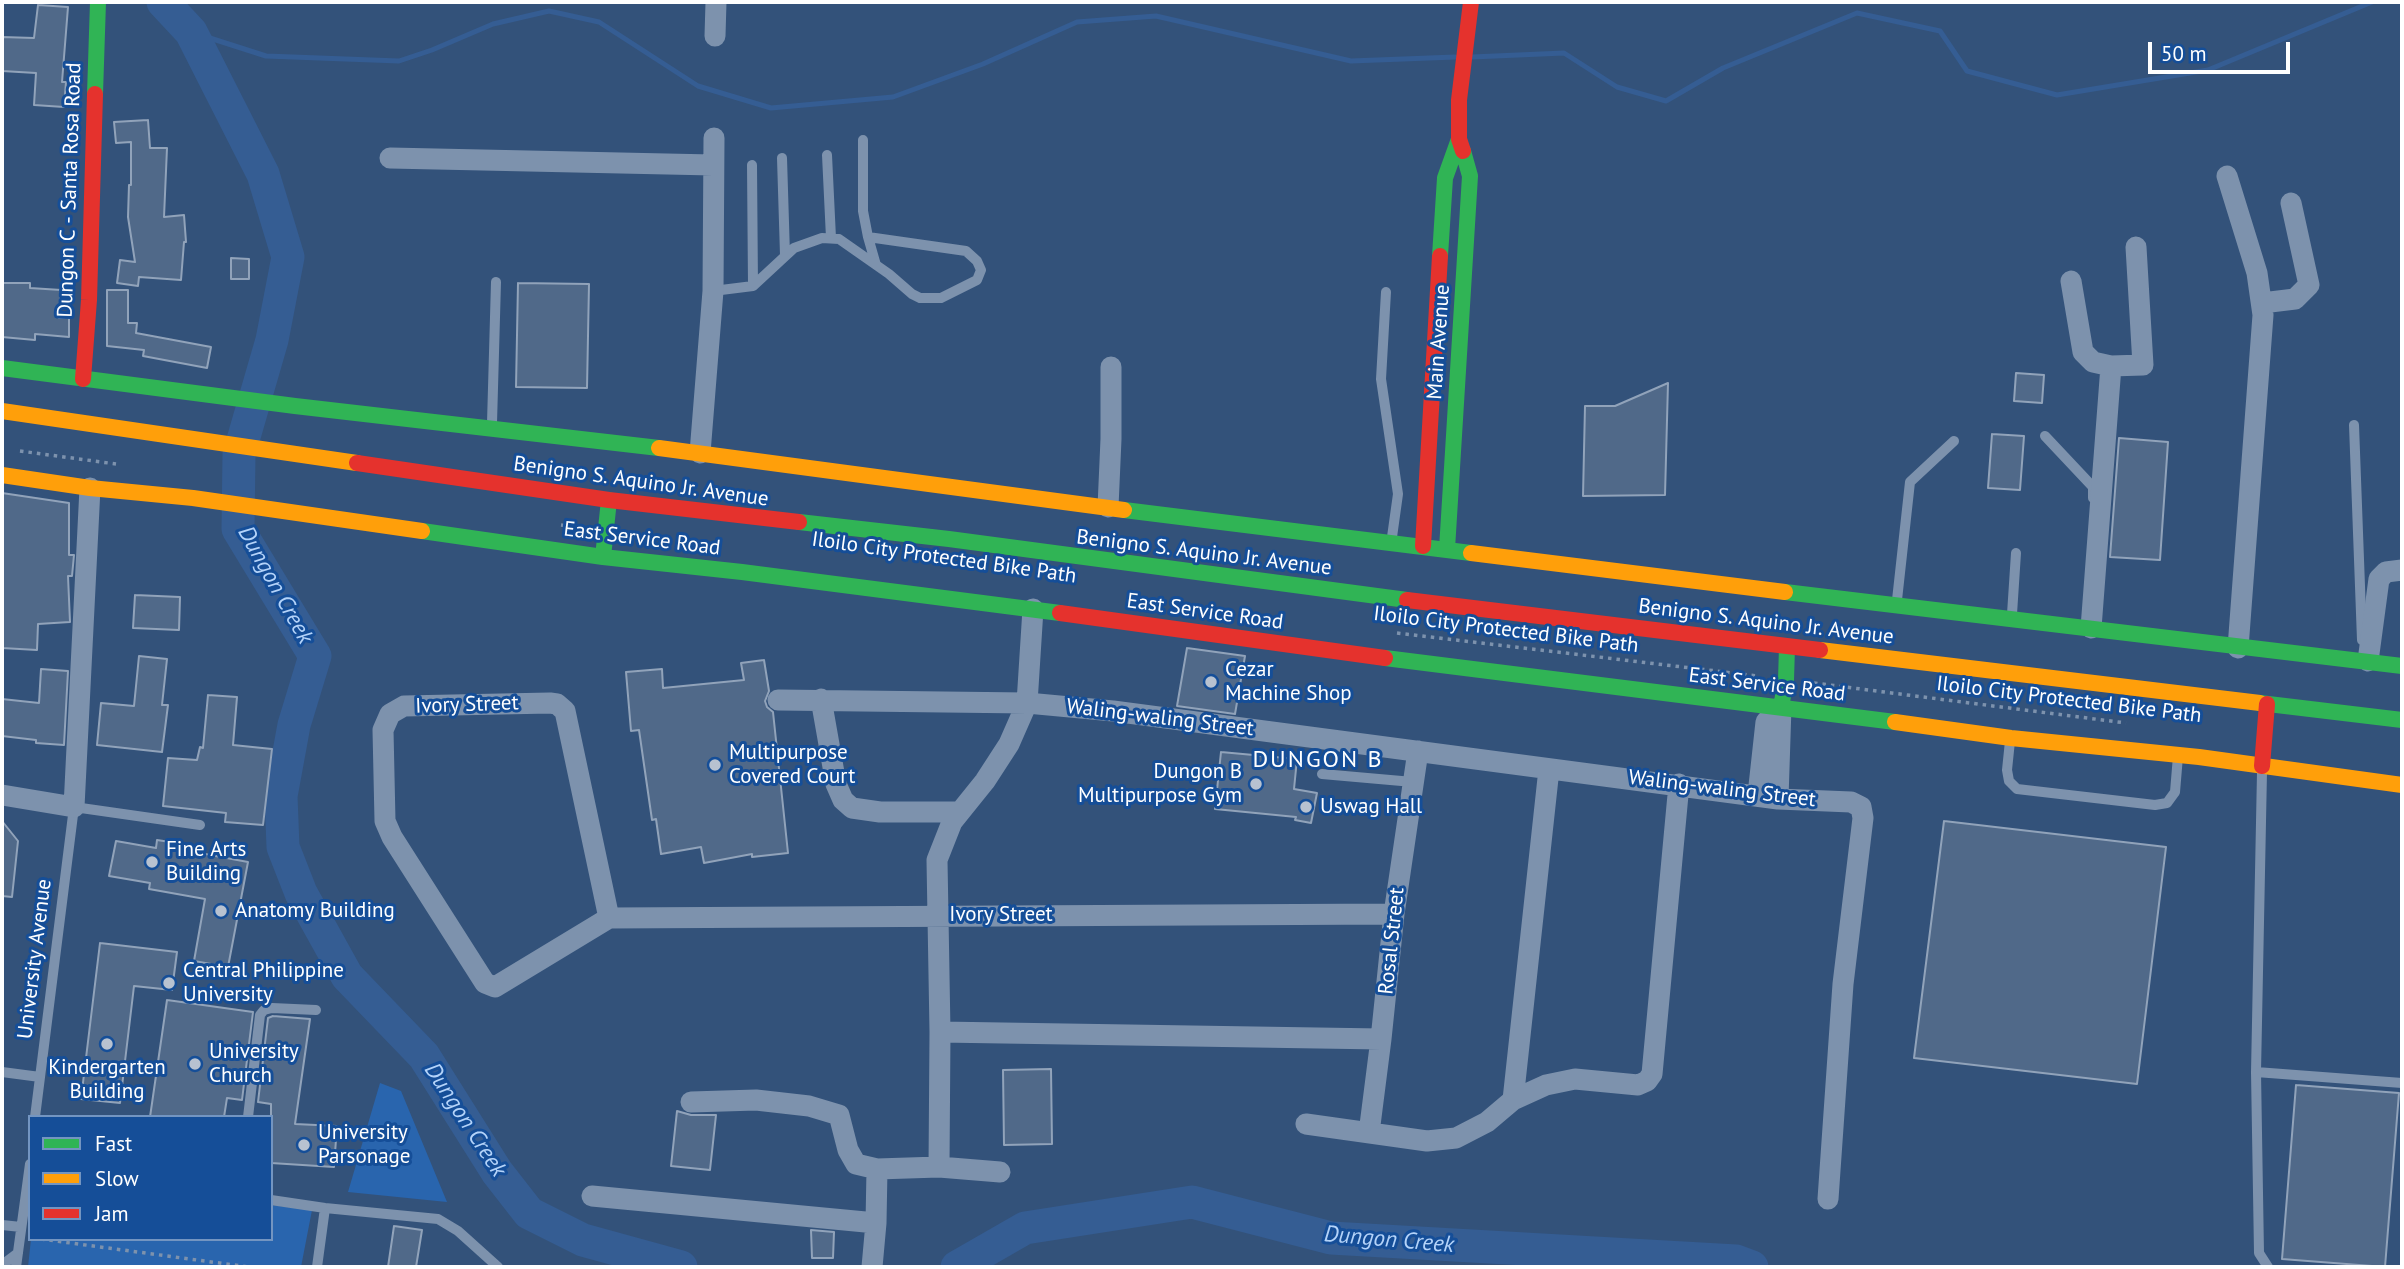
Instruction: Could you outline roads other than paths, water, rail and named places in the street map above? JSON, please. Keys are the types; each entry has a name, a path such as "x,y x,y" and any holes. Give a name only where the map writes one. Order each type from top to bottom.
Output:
{"main road":[{"name":"Dungon C - Santa Rosa Road","path":"83,379 89,300 97,2"},
{"name":"Main Avenue","path":"1447,549 1470,176 1459,139 1460,100 1470,8"},
{"name":"Main Avenue","path":"1423,546 1445,178 1459,139"},
{"name":"Benigno S. Aquino Jr. Avenue","path":"2,368 295,406 700,453 982,499 1108,507 1447,549 1640,580 1896,606 2402,666"},
{"name":"Benigno S. Aquino Jr. Avenue","path":"2,411 609,500 974,536 1449,606 1634,620 1787,647 2402,720"},
{"name":"East Service Road","path":"2,475 90,488 193,498 603,557 1033,609 1482,671 2011,738 2178,755 2402,785"},
{"path":"603,557 609,500"},
{"path":"1781,707 1786,680 1787,647"},
{"path":"2262,766 2267,704"}],"street":[{"path":"715,36 716,2"},
{"path":"700,453 713,291 714,138"},
{"path":"390,158 713,165"},
{"path":"2227,176 2257,273 2262,303 2238,648"},
{"path":"2262,303 2295,299 2309,285 2291,203"},
{"path":"2071,281 2083,352 2093,362 2111,366 2143,365 2136,247"},
{"path":"2087,628 2111,366"},
{"path":"1108,507 1111,367"},
{"path":"2,795 74,807 90,488"},
{"path":"2364,661 2379,579 2386,572 2402,570"},
{"path":"939,1167 940,915 937,860 952,822 985,781 1009,744 1027,703 1033,609"},
{"path":"821,699 836,783 843,800 852,808 880,812 960,812"},
{"name":"Waling-waling Street","path":"778,700 1027,703 1113,711 1768,797 1851,802 1861,807 1863,818 1843,984 1828,1199"},
{"name":"Ivory Street","path":"609,918 565,711 550,702 404,706 390,714 383,730 384,821 485,983 495,988 609,918 1394,914"},
{"path":"1768,797 1781,707"},
{"name":"Rosal Street","path":"1369,1133 1394,914 1418,751"},
{"path":"1513,1100 1549,769"},
{"path":"1306,1124 1427,1141 1456,1138 1487,1122 1513,1100 1546,1085 1575,1079 1638,1085 1647,1081 1652,1074 1679,784"},
{"path":"940,1032 1381,1039"},
{"path":"691,1102 756,1100 809,1106 839,1115 844,1126 848,1150 856,1164 877,1169 939,1167 1000,1172"},
{"path":"872,1267 877,1169"},
{"path":"592,1196 876,1223"}],"lane":[{"path":"863,140 863,211 876,265"},
{"path":"827,155 831,238"},
{"path":"782,158 785,255"},
{"path":"752,165 752,286"},
{"path":"713,291 752,286 785,255 800,245 831,238 839,239 920,298 941,298 977,280 981,270 977,261 966,251 868,237"},
{"path":"491,429 494,410 496,282"},
{"path":"1386,292 1381,379 1398,494 1391,543"},
{"path":"2354,425 2364,661"},
{"path":"2045,436 2093,487 2087,628"},
{"path":"1896,606 1910,482 1954,441"},
{"path":"2011,621 2016,553"},
{"path":"2011,738 2007,770 2009,781 2017,789 2155,805 2167,803 2175,792 2178,755"},
{"path":"2262,766 2256,1072 2259,1254 2268,1267"},
{"path":"1322,774 1413,782"},
{"path":"74,807 200,825"},
{"name":"University Avenue","path":"35,1115 74,807"},
{"path":"248,1115 260,1015 264,1010 272,1008 316,1010"},
{"path":"2,1072 40,1077"},
{"path":"2256,1072 2402,1083"},
{"path":"16,1267 28,1177"},
{"path":"273,1199 325,1208 438,1219 458,1231 498,1267"},
{"path":"317,1267 325,1208"},
{"path":"2,1225 21,1227"},
{"path":"2,1265 18,1253"}],"waterway":[{"name":"Dungon Creek","path":"163,2 191,32 263,174 288,257 272,340 239,454 238,529 315,656 294,725 281,796 283,847 301,893 347,976 424,1056 497,1172 529,1213 583,1240 681,1267"},
{"path":"1472,57 1564,53 1617,87 1666,101 1723,68 1857,13 1940,31 1967,71 2057,95 2208,70 2372,2"},
{"path":"191,32 266,56 399,61 493,24 549,11 599,22 698,86 771,108 893,97 983,64 1077,22 1156,16 1351,61 1455,57"},
{"name":"Dungon Creek","path":"957,1267 1025,1228 1192,1202 1331,1238 1736,1261 1752,1267"}],"place":[{"name":"Cezar Machine Shop","path":"1211,682"},
{"name":"Multipurpose Covered Court","path":"715,765"},
{"name":"Dungon B Multipurpose Gym","path":"1256,784"},
{"name":"Uswag Hall","path":"1306,807"},
{"name":"Fine Arts Building","path":"152,862"},
{"name":"Anatomy Building","path":"221,911"},
{"name":"Central Philippine University","path":"169,983"},
{"name":"Kindergarten Building","path":"107,1044"},
{"name":"University Church","path":"195,1064"},
{"name":"University Parsonage","path":"304,1145"}],"district":[{"name":"DUNGON B","path":"1318,760"}]}
